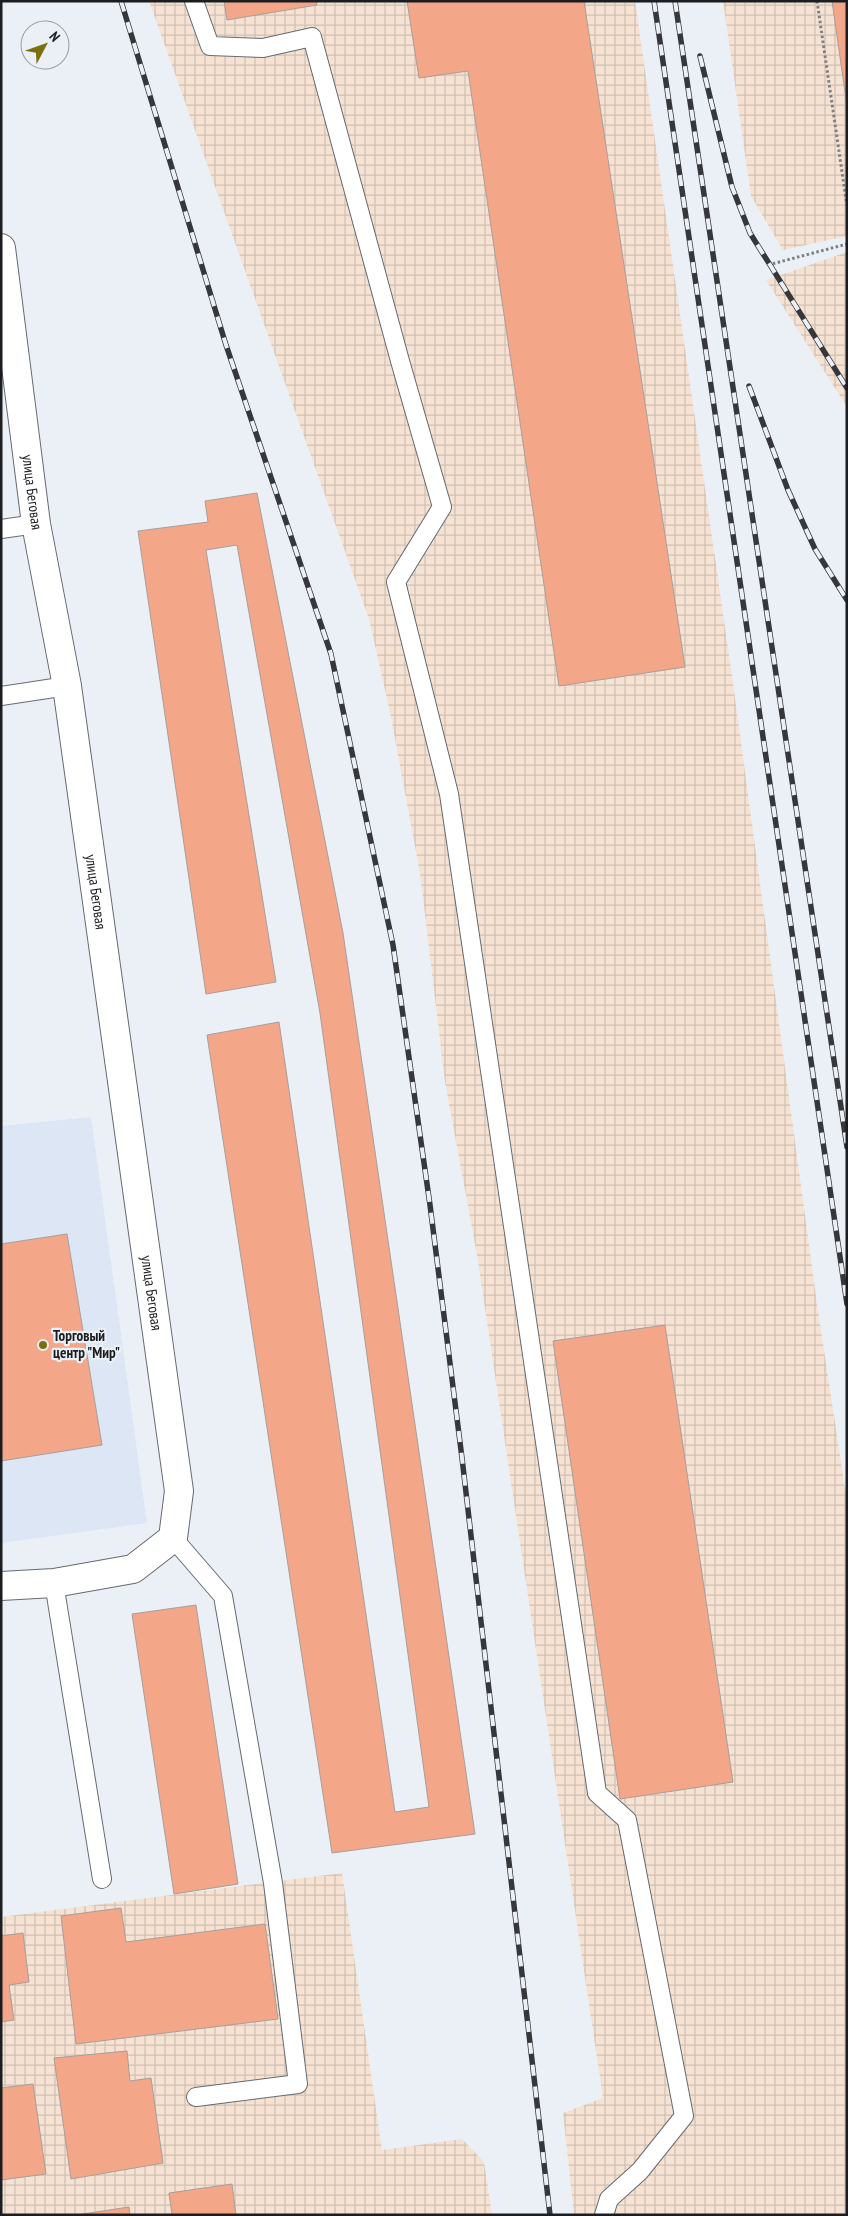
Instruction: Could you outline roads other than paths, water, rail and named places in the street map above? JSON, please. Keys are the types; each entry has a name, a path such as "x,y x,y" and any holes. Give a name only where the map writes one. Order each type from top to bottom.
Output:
{"street":[{"name":"улица Беговая","path":"1,248 6,313 36,524 67,686 180,1491 173,1538"},
{"path":"1,1586 54,1583 133,1569 173,1538"}],"lane":[{"path":"194,1 210,46 263,48 312,37 400,362 442,507 396,582 449,794 597,1793 627,1820 684,2116 640,2171 609,2199 604,2215"},
{"path":"1,529 36,524"},
{"path":"1,696 67,686"},
{"path":"173,1538 223,1596 273,1883 298,2084 196,2097"},
{"path":"54,1583 102,1879"}],"railway":[{"path":"121,1 226,345 331,654 393,945 430,1205 462,1458 550,2215"},
{"path":"654,1 847,1304"},
{"path":"675,1 847,1147"},
{"path":"700,56 732,187 750,233 847,388"},
{"path":"749,386 788,490 815,549 847,600"}],"place":[{"name":"Торговый центр \"Мир\"","path":"43,1345"}]}
